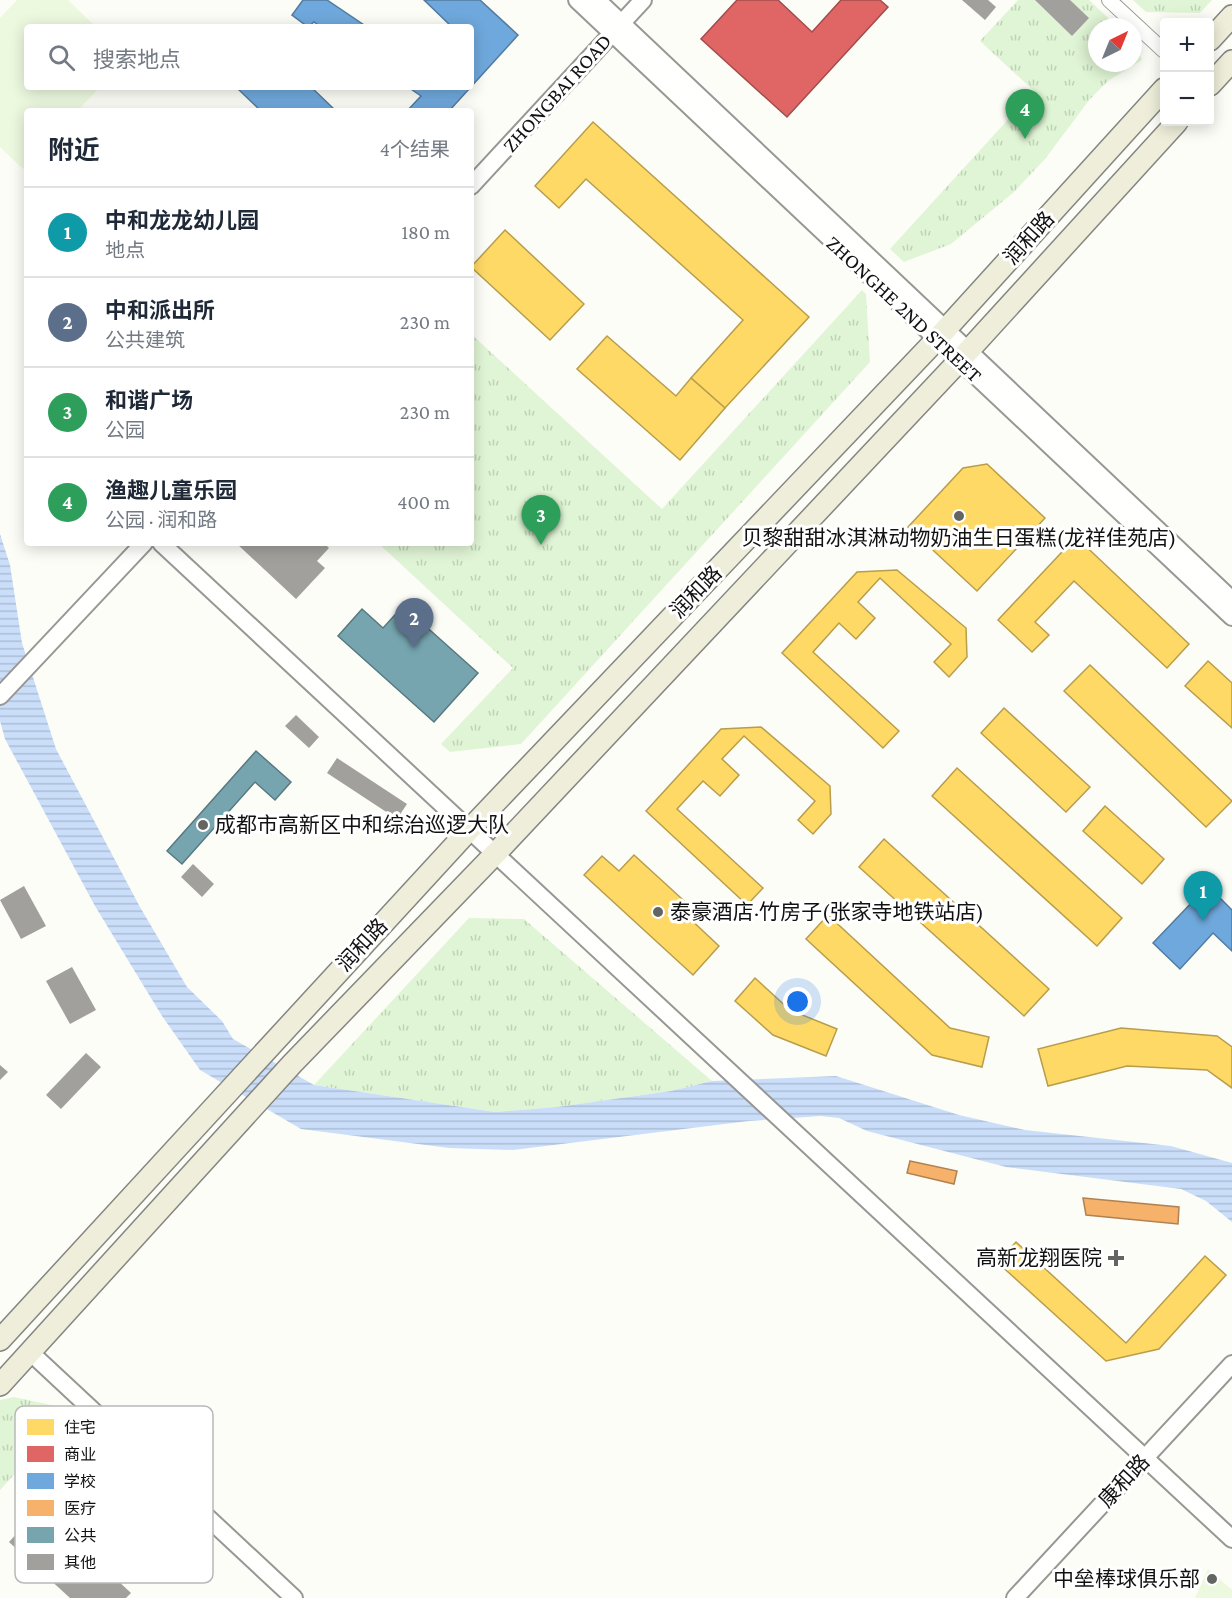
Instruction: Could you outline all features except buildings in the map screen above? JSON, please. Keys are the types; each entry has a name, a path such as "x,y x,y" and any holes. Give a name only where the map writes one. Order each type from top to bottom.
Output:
{"main road":[{"path":"1214,35 1232,16"},
{"path":"1214,81 1232,61"},
{"name":"润和路","path":"3,1331 469,830 941,335 1160,93"},
{"name":"润和路","path":"0,1385 292,1064 495,854 963,356 1173,126"}],"street":[{"name":"ZHONGHE 2ND STREET","path":"577,0 616,28 963,356 1232,617"},
{"name":"ZHONGHE 2ND STREET","path":"597,0 616,28"},
{"name":"ZHONGBAI ROAD","path":"474,183 643,0"},
{"path":"1109,0 1160,47"},
{"name":"ZHONGHE 2ND STREET","path":"963,356 1232,600"},
{"path":"0,696 141,546"},
{"path":"164,546 1232,1539"},
{"path":"30,1352 88,1406"},
{"name":"康和路","path":"1015,1598 1232,1364"},
{"path":"213,1523 294,1598"}],"green space":[{"path":"17,0 68,0 93,24 24,24 24,90 97,90 80,108 24,108 23,169 0,147 0,18"},
{"path":"1018,0 1089,0 1108,18 1088,18 1088,72 1123,72 1108,81 1090,99 1045,159 1014,192 951,244 904,262 890,249 1034,91 980,41"},
{"path":"1133,0 1212,0 1200,13 1146,12"},
{"path":"862,290 866,294 870,362 521,744 450,752 441,744 513,668 381,546 474,546 474,337 662,509"},
{"path":"469,918 524,919 712,1081 671,1091 557,1107 495,1112 314,1085"},
{"path":"14,1397 56,1406 15,1406 15,1474 0,1490 0,1400"},
{"name":"中垒棒球俱乐部","path":"1208,1569 1232,1590 1232,1598 1195,1598"}],"water":[{"path":"0,534 10,565 22,643 56,749 140,907 187,987 222,1021 233,1039 314,1085 495,1112 557,1107 671,1091 712,1081 836,1076 959,1115 1025,1130 1171,1146 1232,1163 1232,1222 1206,1201 1181,1189 1006,1167 867,1131 839,1118 821,1116 749,1121 513,1150 449,1148 301,1129 200,1070 162,1016 95,906 5,739 0,721"}],"place":[{"name":"渔趣儿童乐园","path":"1025,139"},
{"name":"贝黎甜甜冰淇淋动物奶油生日蛋糕(龙祥佳苑店)","path":"959,516"},
{"name":"和谐广场","path":"541,545"},
{"name":"中和派出所","path":"414,648"},
{"name":"成都市高新区中和综治巡逻大队","path":"203,825"},
{"name":"泰豪酒店·竹房子(张家寺地铁站店)","path":"658,912"},
{"name":"中和龙龙幼儿园","path":"1203,921"},
{"name":"高新龙翔医院","path":"1116,1258"},
{"name":"中垒棒球俱乐部","path":"1212,1579"}]}
